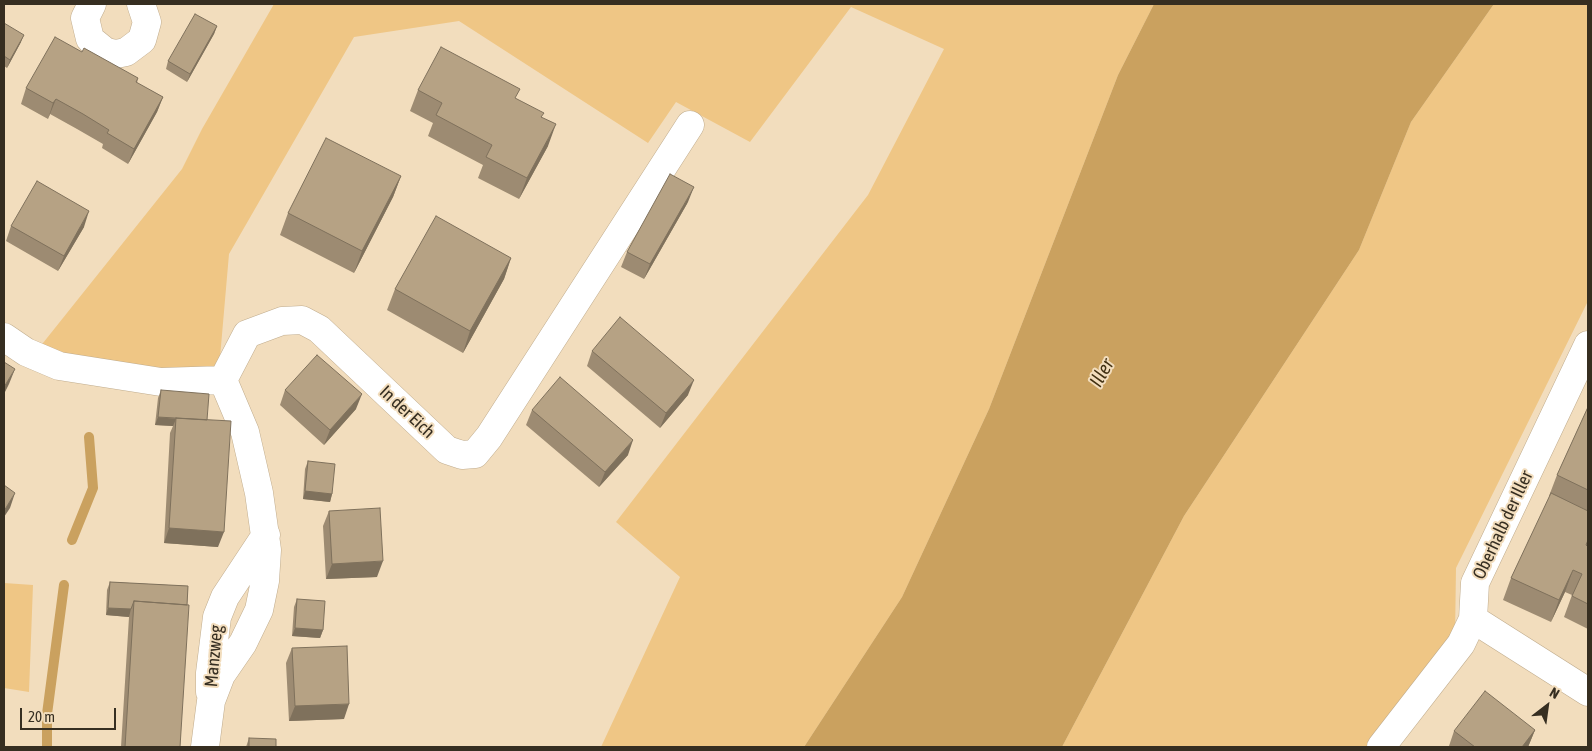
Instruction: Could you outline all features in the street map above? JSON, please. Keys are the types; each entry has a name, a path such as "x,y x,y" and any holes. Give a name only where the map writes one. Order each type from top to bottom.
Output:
{"street":[{"path":"92,4 85,18 90,39 106,52 116,54 126,52 142,40 147,22 141,4"},
{"name":"In der Eich","path":"224,380 247,334 282,321 302,320 319,329 447,450 462,455 475,454 489,437 690,125"},
{"path":"4,337 26,352 59,366 161,382 224,380"},
{"name":"Oberhalb der Iller","path":"1381,747 1461,644 1473,619 1475,583 1588,345"},
{"name":"Manzweg","path":"211,701 221,675 243,643 259,610 265,581 266,535 245,432 224,380"},
{"name":"Manzweg","path":"206,747 211,701 210,673 217,617 230,589 266,535"},
{"path":"1473,619 1588,692"}],"shaded area":[{"path":"274,4 1154,4 1118,75 989,409 902,597 804,747 601,747 680,577 616,522 868,195 944,49 851,7 750,142 676,102 648,143 459,21 354,37 229,254 219,369 159,373 39,348 182,169 202,129"},
{"path":"1494,4 1588,4 1588,301 1456,568 1455,638 1368,747 1062,747 1184,516 1359,250 1411,122"},
{"path":"4,583 33,585 29,692 4,688"}],"water":[{"name":"Iller","path":"1154,4 1494,4 1411,122 1359,250 1184,516 1062,747 804,747 902,597 989,409 1118,75"}],"building":[{"path":"195,14 217,26 190,74 168,61"},
{"path":"4,23 24,35 10,60 4,56"},
{"path":"55,37 82,52 84,48 138,78 136,82 163,97 134,149 107,133 109,130 83,114 56,99 53,103 26,88"},
{"path":"441,47 520,89 515,98 544,113 541,117 556,124 527,178 486,157 492,145 436,115 442,103 418,90"},
{"path":"326,138 401,176 362,251 288,213"},
{"path":"670,174 694,187 650,264 627,252"},
{"path":"37,181 89,211 64,256 11,226"},
{"path":"436,216 511,258 470,331 395,289"},
{"path":"620,317 694,380 666,413 592,351"},
{"path":"317,355 362,394 330,430 285,390"},
{"path":"4,362 15,369 4,387"},
{"path":"560,377 633,440 605,472 532,410"},
{"path":"161,390 209,394 207,420 158,417"},
{"path":"1588,407 1588,490 1557,475"},
{"path":"176,418 231,421 224,532 169,528"},
{"path":"308,461 335,464 332,494 305,491"},
{"path":"4,485 15,493 4,511"},
{"path":"1551,493 1588,511 1588,540 1586,545 1588,547 1588,604 1572,596 1582,574 1573,570 1559,600 1511,578"},
{"path":"380,508 383,561 332,564 329,511"},
{"path":"110,582 188,586 187,605 134,601 131,609 108,608"},
{"path":"297,599 325,601 323,630 295,628"},
{"path":"134,601 189,605 180,747 125,747"},
{"path":"347,646 349,704 295,706 292,648"},
{"path":"1485,691 1535,730 1522,747 1475,747 1454,731"},
{"path":"249,738 276,739 276,747 249,747"}],"waterway":[{"path":"72,540 93,488 89,437"},
{"path":"47,747 47,714 64,585"}]}
